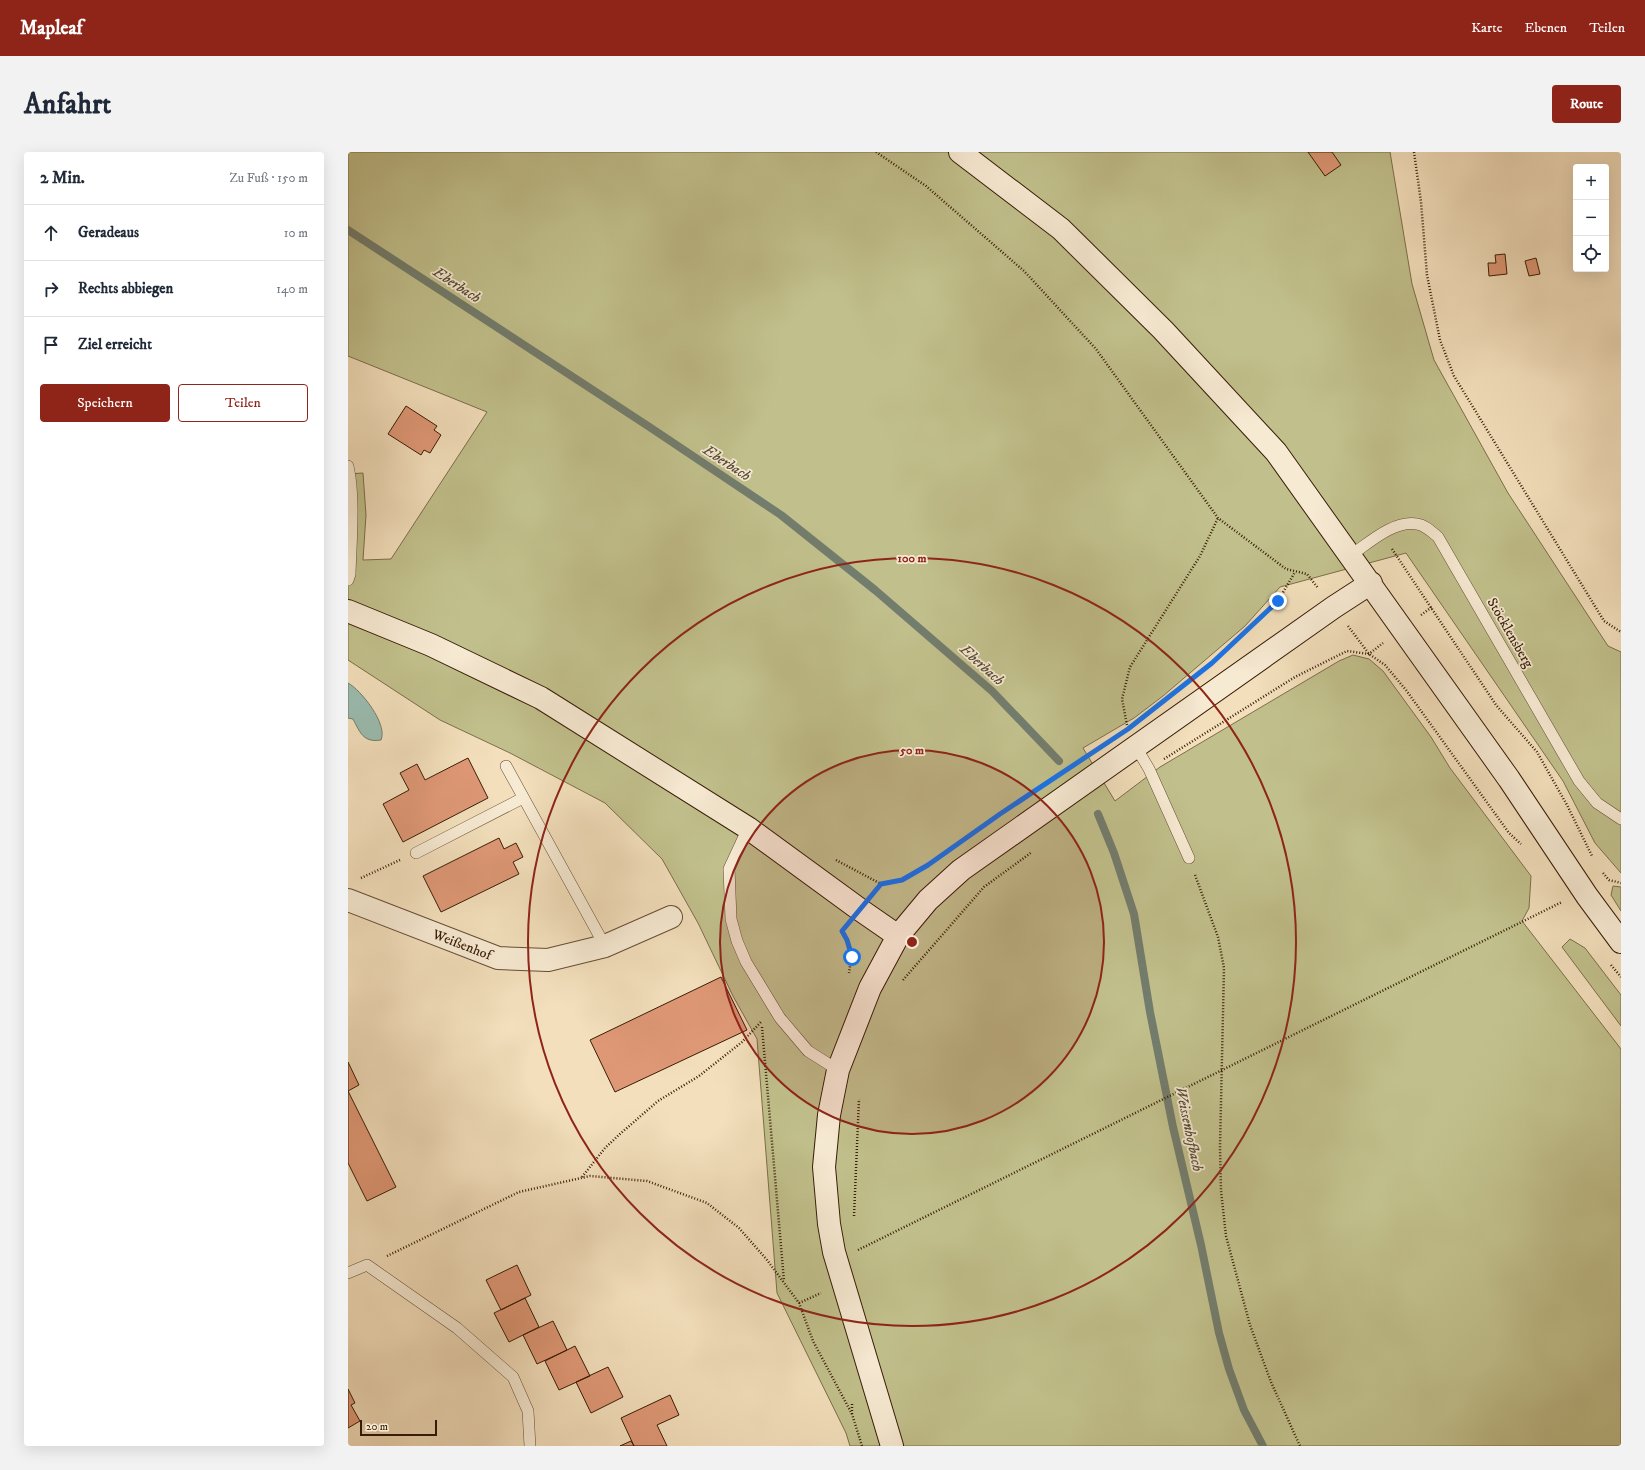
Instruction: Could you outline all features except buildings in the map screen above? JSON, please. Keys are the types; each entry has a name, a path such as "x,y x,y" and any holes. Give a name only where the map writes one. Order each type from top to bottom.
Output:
{"street":[{"path":"960,152 1061,229 1162,330 1276,452 1510,779 1588,896 1621,942"},
{"path":"892,1446 834,1252 829,1224 824,1167 829,1115 838,1070 870,988 898,936 928,900 961,870 1132,738 1371,583"},
{"path":"348,611 431,645 541,698 748,828 898,936"},
{"name":"Weißenhof","path":"351,891 498,958 548,960 605,946 671,917"}],"lane":[{"path":"348,466 350,477 351,523 350,574 348,580"},
{"name":"Stöcklensberg","path":"1351,555 1382,534 1403,524 1418,524 1438,537 1579,781 1597,803 1621,819"},
{"path":"1132,738 1189,858"},
{"path":"506,766 605,946"},
{"path":"416,853 523,798"},
{"path":"748,828 730,869 730,919 737,941 746,962 780,1018 808,1051 838,1070"},
{"path":"348,1273 367,1265 457,1328 513,1377 528,1411 530,1446"}],"path":[{"path":"876,152 926,186 1024,271 1096,349 1218,518 1286,569 1295,572 1278,601 1217,658"},
{"path":"1414,152 1421,202 1427,275 1440,340 1454,376 1604,621 1621,632"},
{"path":"1132,738 1125,721 1122,699 1130,667 1200,556 1218,518"},
{"path":"1382,534 1496,705 1537,752 1567,805 1594,862"},
{"path":"1148,769 1295,677 1348,651 1369,654 1385,665 1406,690 1509,833 1525,847"},
{"path":"898,986 984,887 1035,850"},
{"path":"351,891 416,853"},
{"path":"832,857 881,884"},
{"path":"1189,858 1218,937 1224,968 1221,1070 1221,1191 1226,1236 1250,1325 1271,1382 1300,1446"},
{"path":"848,978 852,957 847,940 842,931 881,884 902,880 935,860"},
{"path":"1599,868 1609,880 1621,883"},
{"path":"858,1250 1566,899"},
{"path":"581,1178 605,1148 620,1134 658,1101 699,1076 742,1042 774,1009"},
{"path":"762,1021 784,1281"},
{"path":"854,1224 859,1099"},
{"path":"367,1265 519,1192 590,1176 647,1181 706,1203 739,1228 784,1281 798,1303 814,1340 852,1414 862,1446"},
{"path":"798,1303 825,1291"}],"shaded area":[{"path":"348,152 1390,152 1412,284 1434,360 1508,493 1608,646 1621,652 1621,873 1595,843 1563,781 1406,553 1280,587 1245,626 1163,696 1134,718 1083,748 1115,801 1160,767 1339,661 1353,655 1369,659 1383,671 1431,737 1450,768 1531,876 1529,908 1522,921 1621,1049 1621,1446 850,1446 846,1433 777,1293 757,1039 733,996 698,923 662,859 605,803 510,753 440,720 348,660 348,474 363,473 366,515 363,560 391,559 487,412 348,356"},
{"path":"1613,886 1621,887 1621,911 1611,895"},
{"path":"1570,939 1585,948 1621,995 1621,1026 1562,947"}],"water":[{"path":"348,683 360,693 372,708 381,725 381,740 370,740 363,736 353,719 348,718"}],"waterway":[{"name":"Eberbach","path":"348,230 648,426 781,515 875,590 992,691 1059,761"},
{"name":"Weissenhofbach","path":"1098,814 1114,853 1134,914 1150,1012 1173,1127 1201,1245 1219,1333 1229,1369 1244,1410 1263,1446"}],"route":[{"path":"852,957 847,940 842,931 881,884 902,880 928,865 1000,814 1128,729 1212,663 1278,601"}]}
